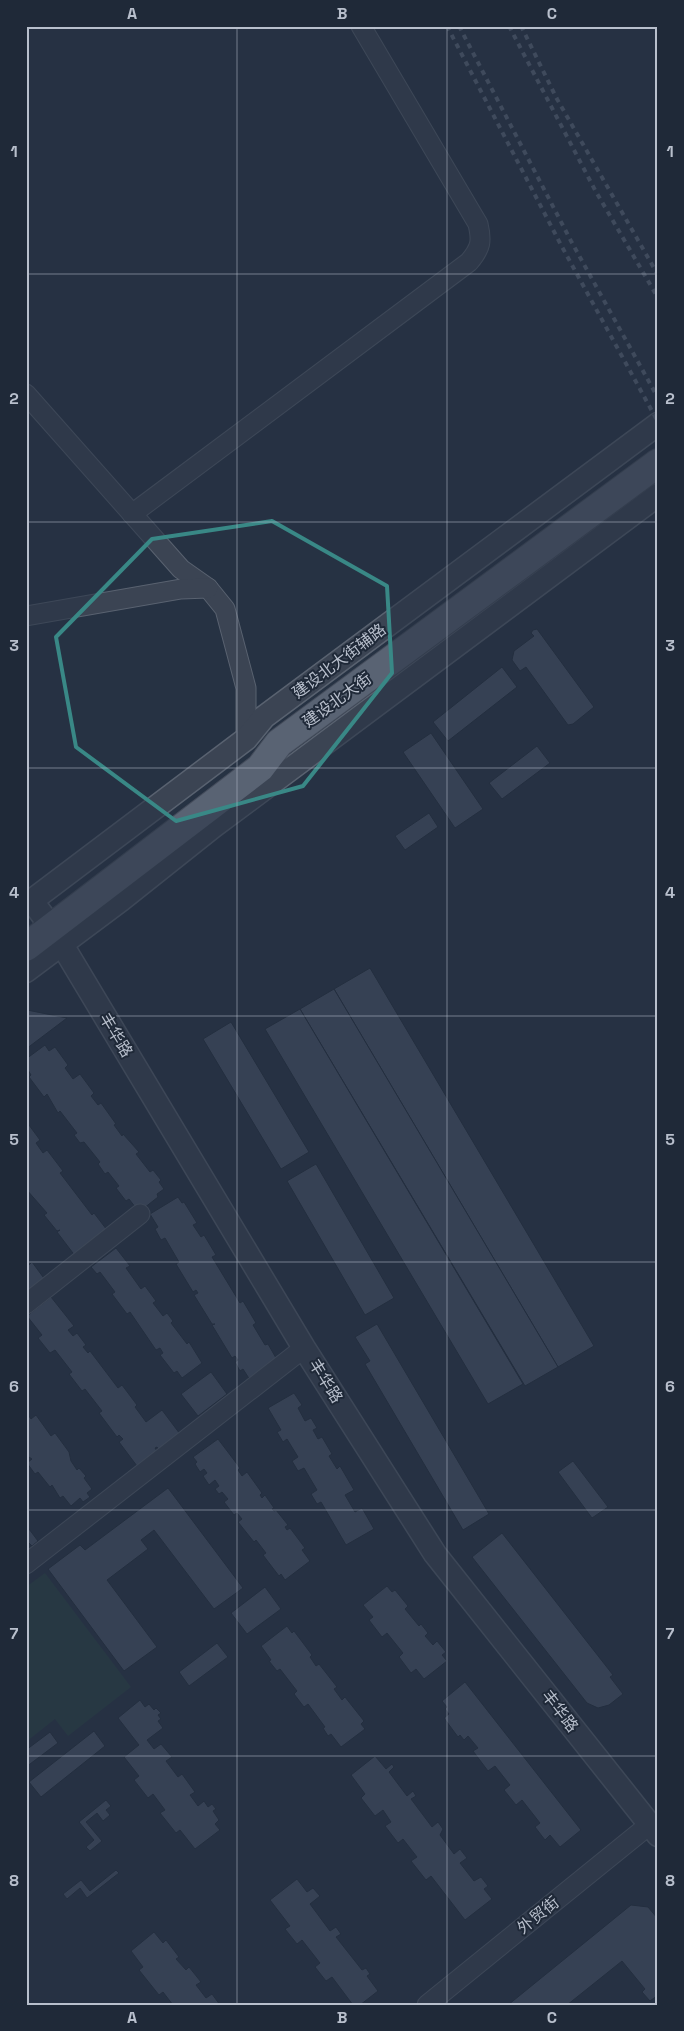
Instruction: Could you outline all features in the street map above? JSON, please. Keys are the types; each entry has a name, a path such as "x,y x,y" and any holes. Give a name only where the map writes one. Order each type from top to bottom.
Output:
{"main road":[{"name":"建设北大街","path":"26,947 40,920 260,768 279,743 658,464"}],"street":[{"path":"132,514 469,262 479,251 481,236 478,224 361,26"},
{"path":"26,394 181,569 208,588 225,609 246,688 246,739"},
{"name":"建设北大街辅路","path":"26,971 40,920 246,739 264,717 658,424"},
{"name":"建设北大街辅路","path":"40,920 121,900 214,826 658,496"},
{"path":"26,616 181,588 208,588"},
{"name":"丰华路","path":"40,920 304,1348 436,1554 654,1830"},
{"path":"26,1304 140,1214"},
{"path":"26,1564 304,1348"},
{"name":"外贸街","path":"427,2005 654,1830"}],"highlighted area":[{"path":"272,521 387,586 392,673 303,786 176,821 76,747 56,637 152,539"}],"green space":[{"path":"45,1573 131,1687 68,1736 55,1719 26,1742 26,1587"}],"building":[{"path":"537,629 594,707 573,724 568,725 526,667 520,671 512,660 514,651 534,636 531,633"},
{"path":"502,667 517,687 448,741 433,722"},
{"path":"431,733 483,809 455,828 403,752"},
{"path":"537,746 550,763 502,799 489,783"},
{"path":"429,813 438,827 405,850 395,836"},
{"path":"370,968 594,1346 558,1367 334,989"},
{"path":"334,989 558,1367 525,1386 300,1009"},
{"path":"300,1009 523,1384 488,1404 265,1029"},
{"path":"27,1010 67,1018 26,1049"},
{"path":"231,1022 309,1152 281,1169 203,1039"},
{"path":"45,1045 49,1051 55,1047 68,1065 65,1068 73,1079 80,1074 94,1093 91,1096 98,1105 101,1103 122,1136 123,1134 139,1152 136,1154 150,1172 153,1170 161,1180 159,1182 164,1189 157,1194 158,1197 139,1212 129,1199 126,1201 116,1188 119,1186 108,1172 105,1174 98,1164 100,1162 84,1142 80,1143 74,1135 77,1133 60,1111 58,1113 47,1094 44,1097 29,1077 31,1075 28,1070 26,1071 26,1059"},
{"path":"26,1121 40,1140 36,1143 43,1153 47,1150 63,1171 60,1173 92,1215 94,1213 110,1234 79,1261 57,1232 60,1230 57,1231 44,1215 47,1213 26,1189"},
{"path":"316,1164 394,1298 365,1315 287,1181"},
{"path":"178,1197 182,1203 184,1202 197,1223 193,1225 201,1237 204,1235 216,1255 212,1257 240,1303 243,1301 256,1323 253,1325 265,1345 268,1344 276,1358 273,1360 276,1364 250,1380 243,1369 240,1371 235,1362 238,1360 235,1356 232,1358 212,1325 215,1324 212,1324 194,1295 198,1293 196,1290 193,1292 176,1264 179,1262 165,1238 161,1240 155,1229 158,1227 150,1214"},
{"path":"116,1248 130,1266 126,1268 141,1289 145,1286 156,1301 153,1303 163,1316 167,1313 173,1321 171,1323 187,1344 189,1342 202,1363 182,1378 177,1371 174,1373 160,1355 163,1353 160,1348 156,1350 130,1312 127,1314 112,1294 115,1292 100,1272 97,1274 91,1267"},
{"path":"26,1261 29,1265 32,1262 46,1281 26,1296"},
{"path":"51,1297 74,1326 68,1330 73,1336 77,1333 86,1345 83,1347 88,1353 90,1351 118,1388 122,1385 137,1405 135,1407 146,1422 162,1410 180,1434 159,1450 157,1447 155,1448 157,1451 137,1466 119,1442 123,1439 119,1435 117,1437 99,1413 102,1411 85,1389 82,1391 69,1374 72,1372 55,1350 50,1353 38,1338 42,1335 27,1316"},
{"path":"377,1324 489,1514 463,1530 365,1364 370,1361 355,1337"},
{"path":"211,1372 227,1394 198,1416 181,1394"},
{"path":"294,1393 302,1405 298,1408 305,1421 311,1418 317,1428 313,1430 318,1439 322,1437 332,1454 329,1456 337,1469 340,1466 354,1490 345,1495 355,1512 362,1508 374,1529 346,1545 321,1502 317,1504 311,1494 317,1490 304,1468 298,1471 292,1461 298,1457 287,1439 283,1442 277,1432 281,1430 268,1408"},
{"path":"26,1412 31,1419 36,1415 51,1436 55,1433 69,1452 71,1461 77,1470 79,1468 86,1476 84,1478 92,1489 87,1493 90,1497 83,1502 80,1498 71,1506 63,1496 60,1498 52,1485 50,1487 38,1472 35,1474 27,1463 32,1459 26,1455"},
{"path":"218,1439 240,1468 238,1470 242,1476 247,1472 262,1493 260,1495 262,1498 265,1495 274,1508 272,1509 276,1510 288,1525 285,1527 287,1530 290,1528 305,1548 302,1550 310,1561 285,1580 281,1574 279,1576 263,1555 266,1553 256,1540 254,1542 238,1522 242,1519 237,1513 234,1515 224,1502 228,1499 222,1492 219,1494 215,1489 219,1486 215,1480 209,1485 203,1476 207,1473 204,1469 200,1472 195,1464 197,1462 193,1457"},
{"path":"573,1461 608,1507 592,1518 558,1472"},
{"path":"168,1488 243,1588 214,1609 154,1530 141,1540 148,1549 107,1580 157,1647 124,1671 48,1569 80,1545 85,1550"},
{"path":"26,1525 38,1541 32,1546 26,1540"},
{"path":"502,1533 613,1675 610,1677 623,1694 609,1705 598,1708 587,1703 472,1557"},
{"path":"387,1586 392,1592 395,1590 408,1606 405,1609 419,1626 421,1624 428,1633 425,1636 433,1645 437,1641 446,1652 442,1655 447,1661 424,1679 416,1669 411,1673 399,1657 403,1653 387,1633 382,1637 369,1620 373,1617 363,1605"},
{"path":"265,1587 281,1609 247,1634 231,1613"},
{"path":"287,1626 292,1633 294,1631 312,1655 310,1657 316,1666 319,1664 337,1687 334,1689 342,1700 345,1697 364,1721 361,1724 365,1729 341,1747 331,1734 328,1736 323,1728 325,1727 308,1704 304,1707 294,1694 297,1691 280,1669 277,1671 269,1661 271,1660 261,1646"},
{"path":"217,1643 228,1657 189,1686 179,1672"},
{"path":"465,1682 581,1830 560,1847 550,1835 545,1840 535,1827 540,1823 522,1800 516,1805 504,1790 510,1785 495,1766 488,1771 473,1751 478,1748 468,1736 464,1740 460,1735 458,1737 444,1718 449,1714 445,1709 447,1707 442,1701"},
{"path":"140,1700 145,1707 149,1704 154,1710 156,1708 161,1713 158,1715 161,1719 158,1721 163,1728 147,1740 154,1749 161,1744 172,1757 166,1761 178,1777 182,1774 195,1792 190,1795 198,1806 204,1801 208,1807 212,1804 216,1809 213,1811 219,1820 215,1824 220,1830 195,1849 180,1830 176,1833 160,1813 165,1810 153,1794 148,1798 134,1780 139,1776 124,1757 139,1745 118,1718"},
{"path":"94,1731 105,1746 41,1797 29,1782"},
{"path":"50,1732 58,1743 26,1767 26,1750"},
{"path":"375,1756 386,1769 392,1764 394,1767 389,1772 407,1796 413,1791 416,1796 411,1799 432,1827 438,1822 443,1829 440,1835 454,1854 460,1849 467,1858 460,1863 474,1881 481,1877 488,1886 484,1889 492,1899 465,1920 431,1876 426,1880 411,1861 417,1857 403,1839 398,1843 385,1826 391,1822 383,1810 375,1816 361,1798 365,1794 351,1775"},
{"path":"106,1800 111,1806 106,1810 110,1815 103,1821 97,1813 86,1822 102,1841 90,1851 86,1847 94,1840 79,1822"},
{"path":"116,1870 119,1873 87,1898 80,1888 67,1899 63,1894 81,1880 90,1891"},
{"path":"297,1879 307,1892 313,1888 320,1896 310,1904 330,1931 336,1927 341,1934 336,1937 362,1970 366,1968 370,1974 367,1976 378,1991 360,2005 353,2005 332,1977 326,1981 315,1967 320,1963 302,1940 297,1944 285,1929 290,1926 270,1900"},
{"path":"631,1905 648,1907 658,1919 658,1995 650,2001 642,1992 645,1989 622,1961 567,2005 508,2005"},
{"path":"154,1932 163,1943 166,1940 179,1957 176,1959 186,1970 189,1967 201,1982 196,1985 206,1998 212,1994 220,2005 173,2005 163,1992 159,1995 139,1970 143,1967 131,1951"}],"railway":[{"path":"447,26 561,245 658,422"},
{"path":"459,26 571,241 658,398"},
{"path":"509,26 595,190 658,298"},
{"path":"521,26 557,99 658,275"}]}
